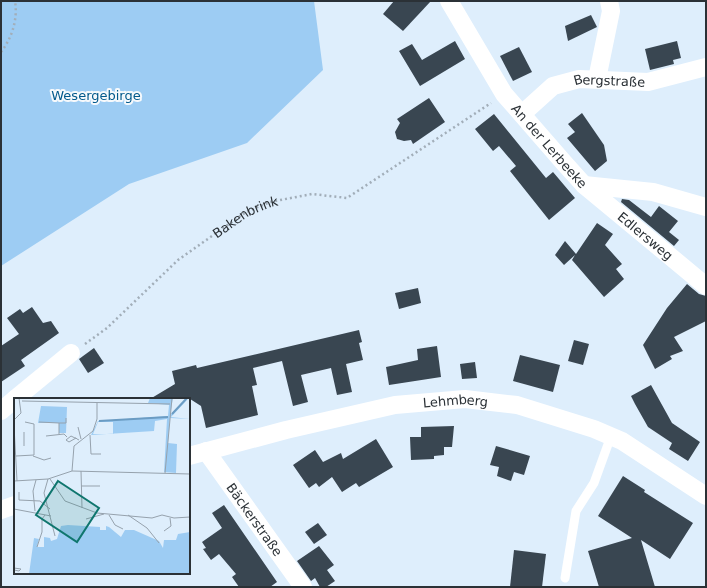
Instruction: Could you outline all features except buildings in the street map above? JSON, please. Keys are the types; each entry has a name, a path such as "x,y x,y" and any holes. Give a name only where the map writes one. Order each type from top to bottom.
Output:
{"street":[{"path":"597,79 611,11 609,1"},
{"name":"An der Lerbeeke","path":"451,2 504,94 584,185 653,192 706,207"},
{"name":"Bergstraße","path":"522,114 553,86 578,79 648,82 706,67"},
{"name":"Edlersweg","path":"584,185 706,286"},
{"path":"16,398 71,353"},
{"name":"Lehmberg","path":"190,456 395,405 465,399 517,405 594,429 622,441 706,496"},
{"path":"1,411 14,400"},
{"name":"Bäckerstraße","path":"206,451 303,587"},
{"path":"1,510 14,505"}],"lane":[{"path":"566,578 576,511 594,483 611,436"}],"path":[{"path":"1,52 11,36 15,20 16,1"},
{"name":"Bakenbrink","path":"71,353 106,328 178,260 246,212 270,202 312,194 346,198 504,94"}],"green space":[{"name":"Wesergebirge","path":"1,1 314,1 323,70 247,143 129,184 1,266"}]}
